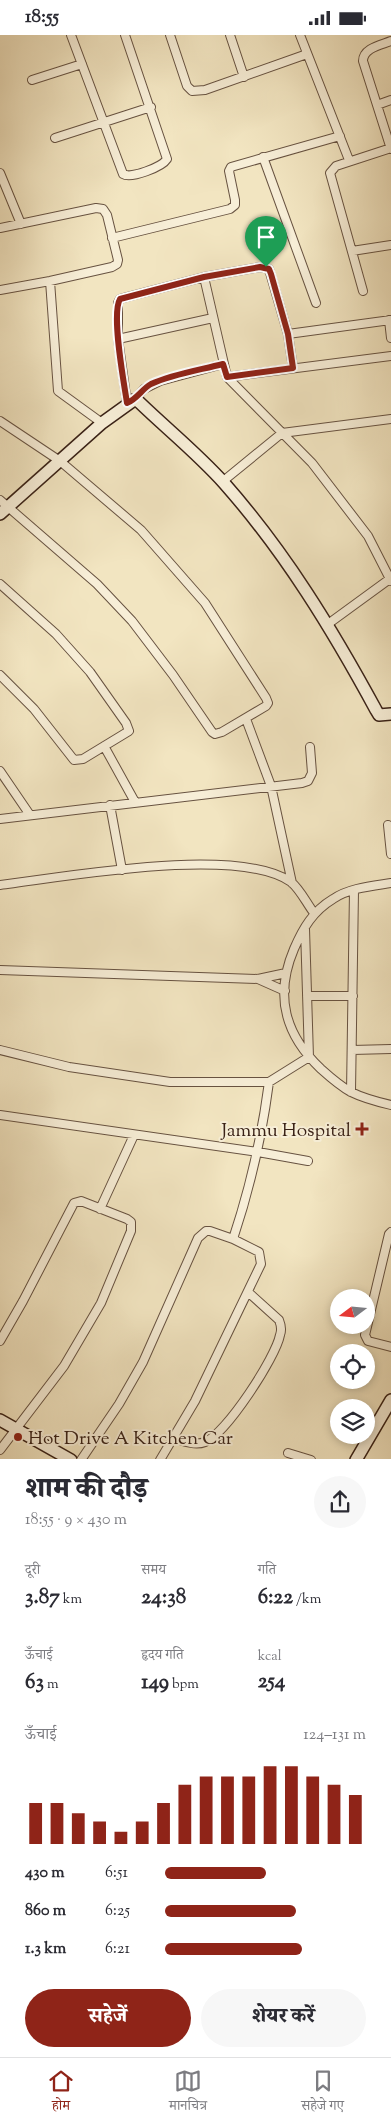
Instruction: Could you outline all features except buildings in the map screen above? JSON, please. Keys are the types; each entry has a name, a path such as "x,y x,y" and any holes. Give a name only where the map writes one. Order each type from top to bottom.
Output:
{"street":[{"path":"70,35 123,174 130,176 162,166 168,159 125,35"},
{"path":"171,35 187,87 192,91 205,90 307,54"},
{"path":"230,35 244,77"},
{"path":"300,35 349,161"},
{"path":"363,291 330,173 336,166 391,148 363,57 367,51 391,41"},
{"path":"32,80 82,64"},
{"path":"377,105 391,100"},
{"path":"55,138 151,107"},
{"path":"112,238 233,207 235,200 229,171 231,167 340,136"},
{"path":"263,157 316,303"},
{"path":"0,173 21,224"},
{"path":"0,228 103,209 118,260 115,266 0,290"},
{"path":"352,251 391,245"},
{"path":"130,402 118,339 117,308 120,299 204,277 260,267 269,269 288,334 293,368"},
{"path":"204,277 227,377 312,463 368,536 391,579 328,624"},
{"path":"50,281 58,391 102,423"},
{"path":"118,339 213,318"},
{"path":"288,334 390,320 391,338"},
{"path":"227,377 391,356"},
{"path":"0,514 5,503 60,461 102,423 144,389 160,381 223,364"},
{"path":"130,402 138,402 222,482 258,524 328,624 379,715 391,714"},
{"path":"222,482 282,433 391,419"},
{"path":"0,421 60,461 141,530 205,603 266,698 268,703 266,707 222,732 215,734 212,732 173,675 132,621 97,584 5,503"},
{"path":"0,584 61,640 90,672 126,723 129,731 82,759 74,761 34,709 0,675"},
{"path":"246,719 271,787 292,883 314,913"},
{"path":"104,745 135,802"},
{"path":"0,819 308,781 312,773 310,747"},
{"path":"0,771 30,815"},
{"path":"110,805 122,870"},
{"path":"388,825 391,854"},
{"path":"0,885 122,870 215,865 262,870 292,883"},
{"path":"391,883 354,890 334,897 314,913 291,957 286,973 285,991 286,1012 295,1039 309,1057 334,1081 351,1092 391,1105"},
{"path":"351,1092 354,890"},
{"path":"305,929 309,1057"},
{"path":"0,970 258,979 286,973"},
{"path":"258,979 285,991"},
{"path":"307,996 353,996"},
{"path":"352,1050 391,1049"},
{"path":"0,1050 68,1067 170,1082 269,1083 309,1057"},
{"path":"233,1239 249,1193 264,1122 269,1083"},
{"path":"1,1117 258,1152 308,1161"},
{"path":"100,1209 134,1135"},
{"path":"0,1341 74,1203 81,1201 131,1222 131,1231 101,1303 64,1366 0,1450"},
{"path":"81,1459 119,1404 143,1362 198,1238 206,1231 210,1231 233,1239 259,1252 261,1264 195,1401 174,1439 160,1459"},
{"path":"391,1231 388,1234 365,1335 368,1341 391,1347"},
{"path":"174,1439 204,1443 210,1439 236,1412 257,1382 280,1337 281,1327 279,1320 248,1292"},
{"path":"356,1459 391,1400"},
{"path":"0,1420 71,1459"},
{"path":"288,1453 311,1459"}],"place":[{"name":"Jammu Hospital","path":"362,1129"},
{"name":"Hot Drive A Kitchen Car","path":"18,1437"}],"route":[{"path":"266,267 271,274 288,334 293,368 227,377 223,364 150,385 134,400 127,403 118,339 117,308 120,299 204,277 266,267"}]}
